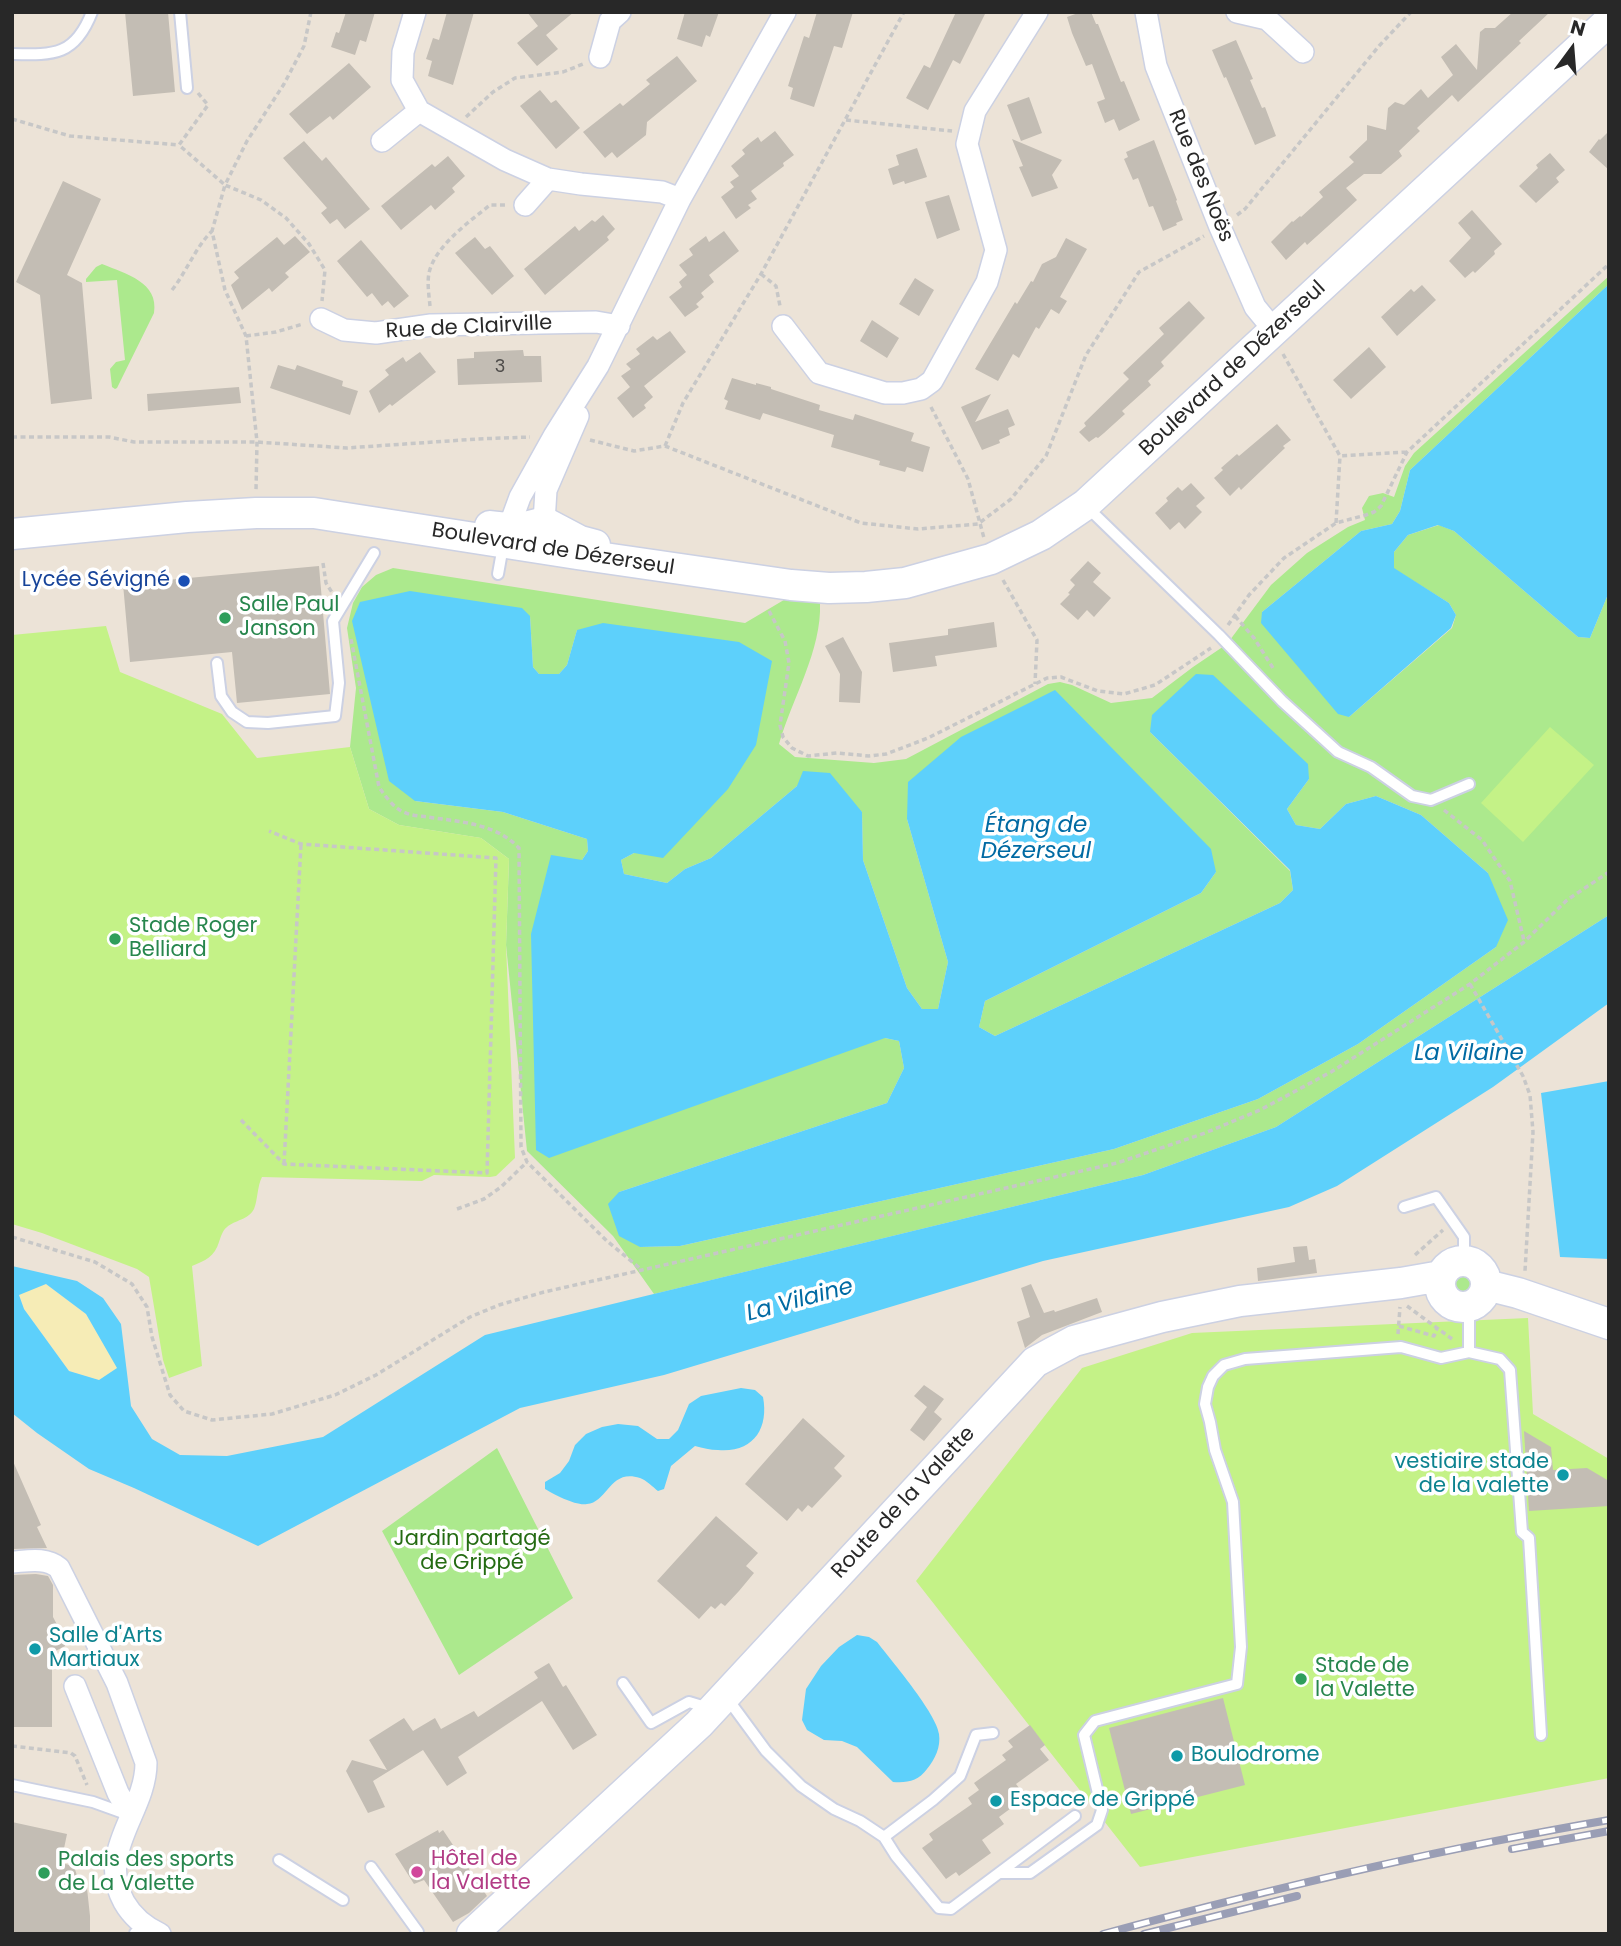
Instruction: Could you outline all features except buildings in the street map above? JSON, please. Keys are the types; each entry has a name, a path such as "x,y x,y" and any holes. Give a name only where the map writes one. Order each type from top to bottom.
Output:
{"street":[{"path":"415,12 403,52 402,80 419,111 505,160 548,179 662,192 680,199"},
{"path":"600,57 610,21 620,12"},
{"path":"505,536 520,497 562,436 680,199 785,12"},
{"path":"783,326 819,373 885,393 903,393 932,382 986,282 996,250 967,144 975,111 1037,12"},
{"name":"Rue des Noës","path":"1146,12 1156,66 1220,228 1255,307 1269,324 1272,333"},
{"path":"1237,12 1267,19 1303,52"},
{"name":"Boulevard de Dézerseul","path":"12,534 187,516 314,513 505,536 791,585 829,588 905,583 991,559 1041,535 1085,505 1609,21"},
{"path":"382,141 419,111"},
{"path":"525,205 548,179"},
{"name":"Rue de Clairville","path":"321,319 344,330 376,333 431,325 596,322 619,326"},
{"path":"544,522 546,490 562,436"},
{"name":"Boulevard de Dézerseul","path":"505,536 544,522 579,541 791,585"},
{"path":"1478,1295 1484,1274 1479,1267 1452,1268 1440,1284 1445,1298 1461,1307 1478,1295 1518,1293 1609,1324"},
{"name":"Route de la Valette","path":"472,1934 680,1742 1035,1362 1074,1342 1162,1317 1227,1303 1401,1283 1452,1268"},
{"path":"12,1562 46,1561 59,1568 117,1683 146,1763 146,1776 122,1838 115,1875 118,1890 126,1905 138,1920 160,1934"},
{"path":"75,1686 118,1793 131,1816"}],"lane":[{"path":"12,54 54,53 66,48 78,39 92,12"},
{"path":"180,12 187,88"},
{"path":"1085,505 1219,635 1282,701 1338,752 1371,767 1412,796 1431,800 1469,784"},
{"path":"498,574 505,536"},
{"path":"218,663 221,696 232,712 247,722 268,723 335,716 339,683 333,621 374,553"},
{"path":"1404,1207 1436,1197 1464,1237 1452,1268"},
{"path":"1469,1352 1478,1295"},
{"path":"999,1873 1030,1873 1097,1825 1102,1810 1084,1735 1095,1721 1237,1684 1241,1647 1234,1502 1215,1450 1205,1404 1213,1376 1224,1366 1245,1359 1401,1347 1441,1358 1469,1352 1500,1359 1510,1370 1522,1532 1529,1538 1541,1735"},
{"path":"623,1683 650,1723 689,1702 719,1702 801,1786 834,1809 860,1821 884,1837 896,1856 939,1908 951,1909 1075,1816"},
{"path":"884,1837 960,1776 976,1735 993,1733"},
{"path":"12,1785 93,1802 131,1816"},
{"path":"279,1860 343,1900"},
{"path":"371,1867 418,1932"}],"path":[{"path":"256,513 257,442 246,336 225,290 212,231 225,185 247,141 284,84 304,46 311,12"},
{"path":"665,446 683,403 761,274 904,12"},
{"path":"12,437 109,437 134,442 257,442 347,448 562,436 634,450 665,446 861,523 918,529 978,524 1011,499 1046,456 1086,355 1139,272 1220,228 1245,209 1379,46 1411,12"},
{"path":"453,131 493,92 515,78 563,72 600,57"},
{"path":"179,145 208,105 200,93 187,88"},
{"path":"12,119 71,136 179,145 225,185 261,200 286,218 309,244 326,270 321,319 276,332 246,336"},
{"path":"846,120 946,131 970,131"},
{"path":"431,325 429,276 433,259 457,232 490,205 525,205"},
{"path":"172,290 203,240 212,231"},
{"path":"769,611 785,641 789,663 780,724 783,737 792,748 808,756 837,753 869,756 886,754 928,738 1047,678 1061,677 1111,694 1124,694 1155,685 1209,650 1249,595 1284,558 1336,523 1374,512 1381,506 1406,452 1609,264"},
{"path":"761,274 776,286 783,326"},
{"path":"1272,333 1339,456 1336,523"},
{"path":"921,388 968,479 978,524 991,559 1037,639 1035,684"},
{"path":"1339,456 1406,452"},
{"path":"323,563 326,583 348,623 379,787 390,802 405,813 484,827 507,838 519,848 521,1147 527,1162 607,1241 642,1270"},
{"path":"1235,616 1254,638 1283,683 1282,701"},
{"path":"1431,800 1482,840 1510,881 1524,942"},
{"path":"241,1120 284,1164 487,1173 495,858 301,844 269,831"},
{"path":"284,1164 301,844"},
{"path":"12,1237 95,1262 132,1284 147,1307 152,1336 170,1395 184,1411 212,1420 272,1414 334,1395 499,1305 544,1292 1116,1163 1205,1133 1260,1110 1331,1072 1470,985 1524,942 1567,900 1609,872"},
{"path":"1470,985 1530,1095 1532,1132 1526,1266 1518,1293"},
{"path":"457,1209 484,1199 527,1162"},
{"path":"1400,1301 1469,1352"},
{"path":"1399,1326 1434,1336 1437,1328"},
{"path":"12,1746 71,1753 75,1756 93,1802"}],"green space":[{"path":"102,264 139,281 151,294 154,302 154,313 115,389 112,387 110,369 116,362 125,360 117,280 86,282 96,267"},
{"path":"1609,276 1609,284 1410,470 1400,511 1392,524 1361,531 1262,612 1349,717 1452,628 1456,615 1449,603 1394,569 1394,552 1408,535 1439,525 1454,531 1578,637 1590,638 1609,592 1609,915 1276,1127 1143,1175 654,1294 613,1236 527,1151 506,945 509,859 481,838 399,825 369,809 350,747 356,688 347,628 353,603 362,587 376,575 393,568 745,623 794,594 813,597 820,603 816,639 779,744 795,757 874,763 906,759 1048,684 1060,682 1072,685 1111,703 1152,698 1227,644 1271,585 1307,553 1348,527 1365,520 1362,508 1369,496 1383,493 1394,497 1405,466 1414,453","holes":["530,616 533,667 539,674 559,674 567,665 577,630 634,853 621,860 624,874 667,883 685,869 711,858 797,786 862,812 863,860 907,988 922,1009 938,1009 948,962 907,819 1216,872 1201,893 985,1001 979,1027 995,1036 1280,903 1293,890 1290,871 1150,732 1309,779 1287,809 1296,825 1320,829 1346,804 1376,796 1421,815 1488,873 1496,947 1358,1044 1258,1099 1114,1149 680,1246 640,1247 619,1192 887,1103 904,1068 899,1041 885,1038 582,860 588,851 587,839 503,812 415,801"]},
{"path":"106,626 120,672 222,714 257,758 350,747 369,809 399,825 481,838 509,859 506,945 515,1158 496,1176 490,1177 434,1175 422,1181 262,1177 251,1213 227,1227 212,1254 192,1266 202,1366 169,1378 163,1360 149,1277 137,1269 12,1224 12,635"},
{"path":"1550,727 1594,765 1523,842 1481,803"},
{"path":"1461,1266 1473,1269 1477,1275 1476,1290 1462,1297 1447,1289 1453,1269"},
{"name":"Stade de la Valette","path":"1528,1318 1533,1414 1609,1459 1609,1778 1140,1867 916,1581 1082,1368 1192,1333"},
{"name":"Jardin partagé de Grippé","path":"497,1448 573,1598 459,1675 382,1531"}],"sand":[{"path":"46,1284 86,1314 118,1368 99,1380 69,1371 24,1309 19,1294"}],"water":[{"path":"1609,284 1609,592 1590,638 1578,637 1454,531 1438,525 1408,535 1394,552 1394,568 1449,603 1456,615 1451,628 1349,717 1338,714 1261,623 1262,612 1361,531 1392,524 1400,511 1410,470"},
{"name":"Étang de Dézerseul","path":"410,591 522,608 530,616 533,667 539,674 559,674 567,665 577,630 603,623 739,642 772,661 756,745 728,789 663,858 634,853 621,860 624,874 667,883 685,869 711,858 797,786 803,771 830,773 862,812 863,860 907,988 922,1009 938,1009 948,962 907,819 908,782 961,737 1055,690 1211,849 1216,872 1201,893 985,1001 979,1027 995,1036 1280,903 1293,890 1290,870 1150,732 1152,715 1196,674 1213,675 1308,764 1309,779 1287,809 1296,825 1320,829 1346,804 1376,796 1421,815 1488,873 1508,920 1496,947 1358,1044 1258,1099 1114,1149 680,1246 640,1247 619,1236 608,1204 619,1192 887,1103 904,1068 899,1041 885,1038 549,1158 536,1150 531,934 551,855 582,860 588,851 587,839 503,812 415,801 389,781 352,621 360,602"},
{"name":"La Vilaine","path":"1609,915 1609,1003 1493,1087 1337,1186 1289,1207 1043,1261 664,1375 520,1408 258,1546 89,1469 12,1413 12,1266 77,1281 103,1298 121,1324 131,1406 152,1439 180,1455 227,1456 323,1437 485,1335 1143,1175 1276,1127","holes":["46,1284 86,1314 117,1368 99,1380 69,1371 24,1309 19,1295"]},
{"path":"1609,1081 1609,1259 1560,1257 1541,1093"},
{"path":"741,1388 755,1390 763,1397 763,1419 756,1437 741,1447 730,1450 695,1446 671,1466 664,1489 658,1491 640,1478 630,1476 616,1481 594,1502 582,1504 566,1500 545,1489 545,1482 560,1473 569,1461 575,1445 586,1434 618,1424 638,1426 657,1439 669,1439 678,1430 689,1404 701,1396"},
{"path":"857,1635 877,1642 912,1687 936,1725 939,1734 937,1753 924,1773 912,1780 893,1782 857,1747 842,1741 824,1740 807,1730 802,1720 806,1689 821,1666 839,1647"}],"railway":[{"path":"1103,1934 1355,1871 1609,1820"},
{"path":"1512,1849 1609,1831"},
{"path":"1144,1934 1297,1896"}],"place":[{"name":"Lycée Sévigné","path":"184,581"},
{"name":"Salle Paul Janson","path":"225,618"},
{"name":"Stade Roger Belliard","path":"115,939"},
{"name":"vestiaire stade de la valette","path":"1563,1475"},
{"name":"Salle d'Arts Martiaux","path":"35,1649"},
{"name":"Stade de la Valette","path":"1301,1679"},
{"name":"Boulodrome","path":"1177,1756"},
{"name":"Espace de Grippé","path":"996,1801"},
{"name":"Hôtel de la Valette","path":"417,1872"},
{"name":"Palais des sports de La Valette","path":"44,1873"}]}
